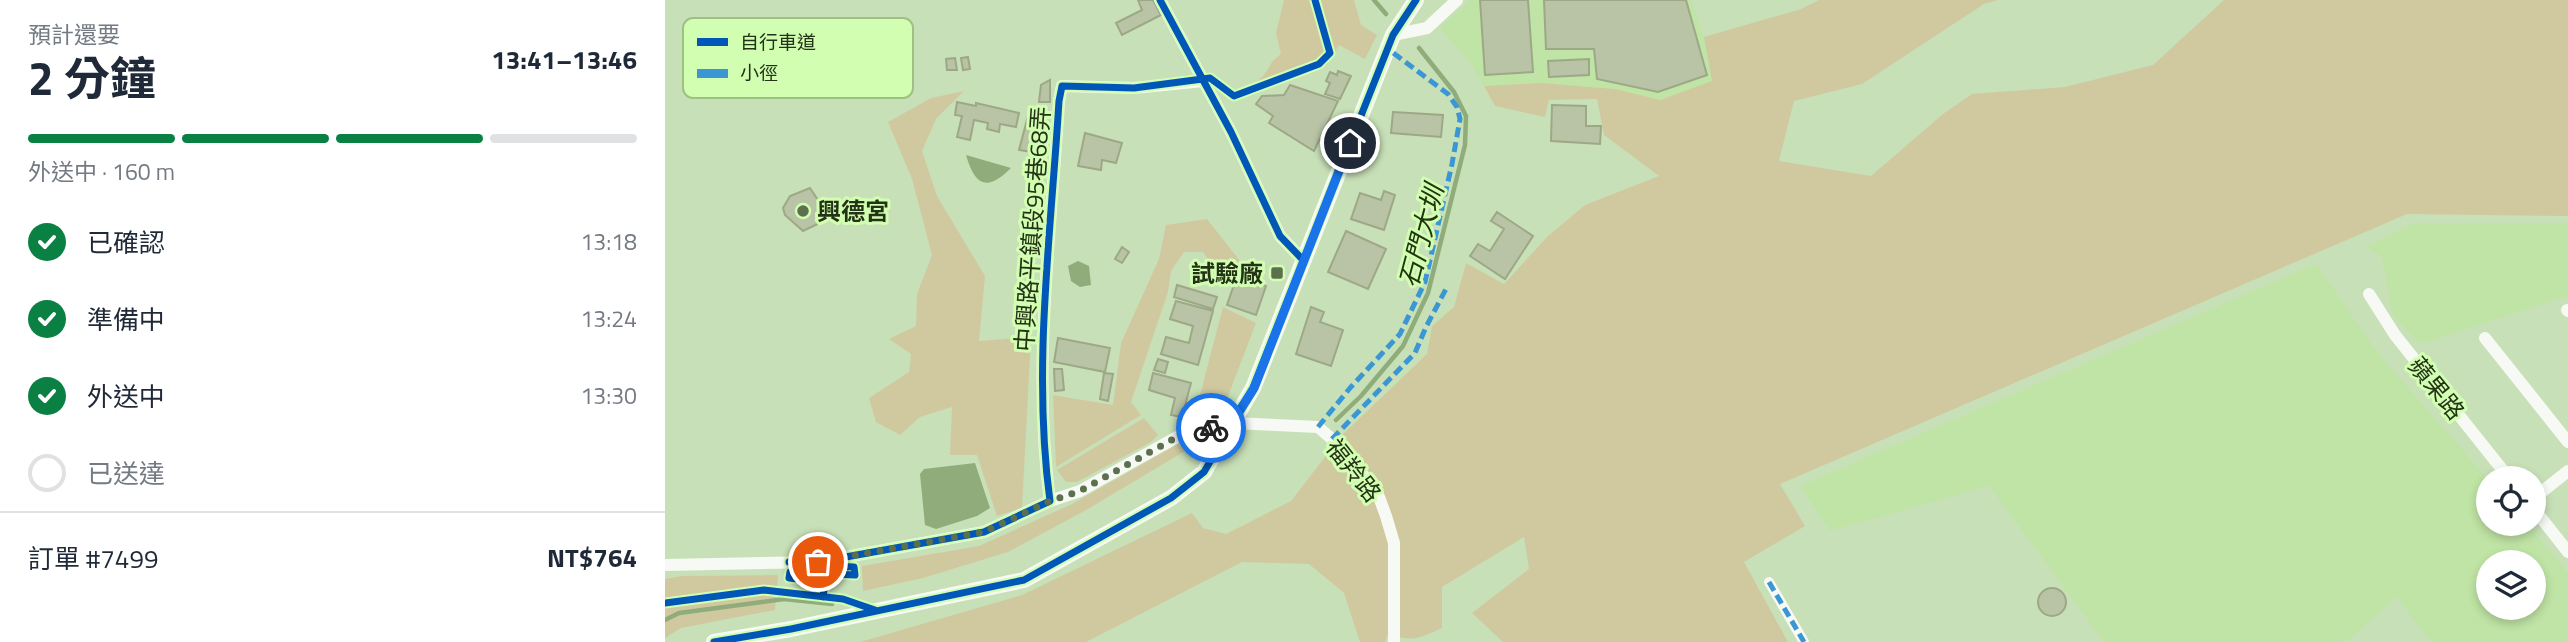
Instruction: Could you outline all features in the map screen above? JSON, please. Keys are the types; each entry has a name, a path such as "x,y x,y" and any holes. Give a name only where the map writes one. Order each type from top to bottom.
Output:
{"street":[{"path":"1160,0 1231,132 1280,236 1304,261"},
{"path":"714,642 791,629 1024,580 1171,498 1204,472 1254,388 1393,34 1416,0"},
{"path":"1393,34 1427,28 1457,0"},
{"name":"中興路平鎮段95巷68弄","path":"1050,501 1045,457 1042,358 1062,86 1134,88 1203,80"},
{"name":"蘋果路","path":"2369,295 2395,335 2499,466"},
{"path":"2486,338 2568,442"},
{"name":"福羚路","path":"665,565 818,562 984,532 1050,501 1080,491 1177,437 1232,423 1318,427 1332,439 1379,497 1394,543 1394,642"},
{"path":"2546,488 2568,471"},
{"path":"2546,524 2568,552"},
{"path":"1769,582 1804,642"}],"shaded area":[{"path":"1284,0 1354,0 1361,25 1377,35 1365,59 1339,45 1327,65 1248,96 1235,90 1259,80 1281,54 1276,33"},
{"path":"1470,0 1691,0 1704,37 1712,81 1660,100 1615,89 1542,83 1484,86 1470,62 1440,28"},
{"path":"1819,0 1998,0 1984,4 1862,84 1794,101 1779,161 1871,176 1943,114 1972,94 2065,87 2153,65 2224,0 2568,0 2568,216 2407,214 1780,484 1805,526 1744,562 1788,642 1503,642 1472,613 1529,569 1524,537 1442,587 1442,628 1415,638 1388,634 1385,642 1360,642 1344,593 1309,564 1242,562 1086,642 860,642 1022,595 1192,513 1203,528 1226,534 1291,501 1342,435 1427,354 1432,326 1454,307 1466,263 1504,284 1548,236 1585,205 1659,176 1604,135 1597,99 1549,100 1545,117 1495,106 1484,86 1542,83 1615,89 1660,100 1712,81 1704,37 1801,9"},
{"path":"964,91 936,119 922,151 937,196 985,276 979,341 1031,337 1022,508 997,516 977,455 950,455 952,407 920,417 900,435 876,422 869,398 909,372 911,354 889,339 916,326 917,294 932,255 912,179 888,122 931,98"},
{"path":"966,155 1011,168 1003,176 989,183 983,182 973,173"},
{"path":"1207,219 1240,261 1219,276 1203,252 1184,252 1171,271 1168,292 1131,402 1141,415 1056,467 1053,395 1113,405 1121,343 1159,259 1166,225"},
{"path":"2415,223 2568,223 2568,296 2420,344 2392,314 2382,257 2366,246"},
{"path":"1078,261 1089,266 1091,285 1080,287 1071,281 1068,266"},
{"path":"2316,264 2378,353 2477,466 2476,536 2538,536 2568,573 2568,642 2431,642 2397,597 2346,642 2104,642 1989,486 1830,531 1800,486"},
{"path":"1223,307 1256,323 1225,404 1194,418"},
{"path":"1144,418 1158,435 1151,442 1077,482 1066,482 1057,470"},
{"path":"1178,444 1185,451 1088,509 1008,552 923,578 863,591 862,566 979,546 1072,504"},
{"path":"975,463 990,508 977,516 936,529 925,525 920,474 924,469"},
{"path":"778,575 775,610 681,628 665,638 665,579 681,576"}],"building":[{"path":"1138,0 1153,0 1161,15 1122,35 1116,23 1142,10"},
{"path":"1480,0 1528,0 1533,72 1485,75"},
{"path":"1544,0 1686,0 1707,75 1658,92 1597,79 1594,49 1546,49"},
{"path":"968,57 970,69 963,70 961,58"},
{"path":"955,58 957,70 947,70 946,59"},
{"path":"1589,59 1589,75 1549,77 1548,61"},
{"path":"1338,71 1351,76 1340,99 1325,94 1330,83 1326,81 1330,72 1337,75"},
{"path":"1050,80 1050,102 1039,102 1041,85"},
{"path":"1290,85 1338,101 1314,151 1269,123 1273,116 1256,104 1262,96 1284,95"},
{"path":"957,102 976,106 976,103 1019,113 1016,127 1000,124 999,132 987,129 988,123 974,120 970,140 957,137 962,116 955,115"},
{"path":"1552,105 1586,106 1586,126 1601,126 1600,144 1551,141"},
{"path":"1393,112 1443,115 1441,137 1391,133"},
{"path":"1028,116 1039,118 1032,152 1019,150"},
{"path":"1085,133 1122,143 1116,163 1102,160 1101,170 1078,166"},
{"name":"興德宮","path":"810,188 822,206 824,221 803,231 785,215 783,208 790,196"},
{"path":"1384,191 1395,195 1384,230 1351,219 1360,193 1381,200"},
{"path":"1497,212 1533,236 1505,279 1470,256 1478,244 1490,251 1504,229 1491,221"},
{"path":"1346,231 1386,249 1368,289 1328,272"},
{"path":"1122,247 1129,252 1122,263 1115,259"},
{"path":"1237,276 1266,286 1256,315 1227,305"},
{"path":"1177,285 1217,297 1213,309 1174,297"},
{"path":"1176,301 1213,311 1198,365 1161,354 1166,337 1189,343 1193,326 1170,319"},
{"path":"1311,307 1324,312 1320,322 1343,330 1331,366 1296,354"},
{"path":"1058,338 1110,348 1105,372 1054,362"},
{"path":"1158,359 1168,362 1165,373 1154,370"},
{"path":"1054,369 1062,369 1064,390 1055,391"},
{"path":"1104,373 1113,374 1108,401 1100,399"},
{"path":"1153,373 1191,383 1182,417 1171,415 1175,398 1149,390"},
{"path":"2052,588 2062,592 2066,602 2062,612 2052,616 2042,612 2038,602 2042,592"}],"waterway":[{"name":"石門大圳","path":"1374,0 1386,14"},
{"name":"石門大圳","path":"1336,420 1361,396 1403,346 1428,293 1465,145 1466,116 1454,92 1419,48"},
{"name":"石門大圳","path":"665,620 679,613 784,599 832,604"}],"marked path":[{"path":"1318,427 1400,334 1425,282 1452,164 1460,119 1457,107 1448,94 1388,49"},
{"path":"1332,439 1415,353 1447,287"},
{"path":"1769,582 1804,642"}],"cycle path":[{"path":"1160,0 1231,132 1280,236 1304,261"},
{"path":"789,562 818,562 984,532 1050,501 1045,451 1043,351 1048,251 1062,86 1134,88 1210,78 1234,96 1319,64 1330,53 1315,0"},
{"path":"714,642 791,629 1024,580 1171,498 1204,472 1253,388 1393,35 1416,0"},
{"path":"823,597 825,582 789,578 790,572 855,575 854,567 831,566"},
{"path":"665,603 764,590 843,599 875,610"}],"way so far":[{"path":"818,562 984,532 1050,501 1080,491 1177,437 1211,428"}],"place":[{"name":"興德宮","path":"803,211"},
{"name":"試驗廠","path":"1277,273"}],"route":[{"path":"1211,428 1232,423 1254,388 1350,143"}]}
